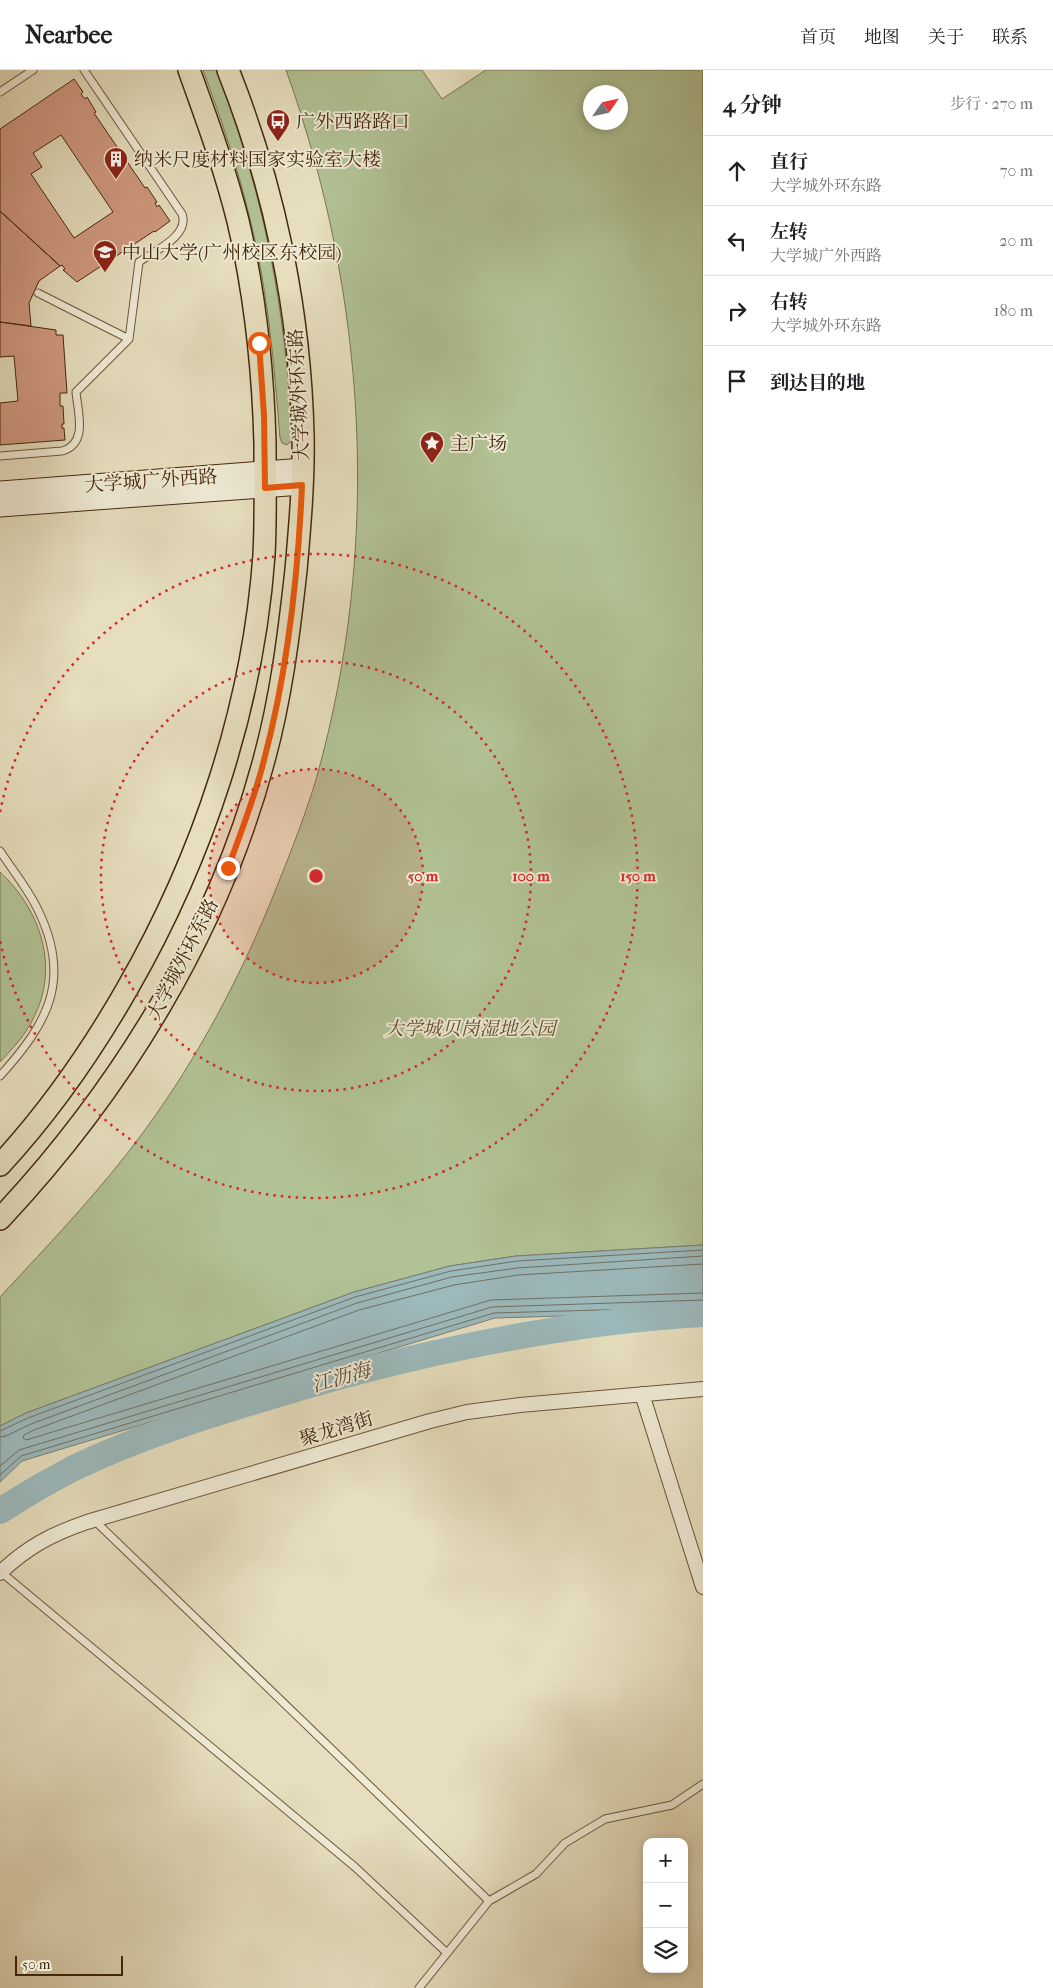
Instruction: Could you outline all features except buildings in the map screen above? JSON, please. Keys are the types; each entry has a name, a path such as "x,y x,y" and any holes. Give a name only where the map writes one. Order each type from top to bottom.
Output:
{"main road":[{"name":"大学城外环东路","path":"0,1165 51,1103 101,1033 148,954 171,906 201,834 236,724 250,657 263,557 264,406 259,343 240,232 217,147 189,70"},
{"name":"大学城外环东路","path":"0,1219 62,1149 138,1043 200,931 228,868 262,770 276,711 287,651 300,524 302,476 301,392 297,342 272,203 256,145 228,70"},
{"name":"大学城广外西路","path":"0,507 302,476"},
{"name":"大学城广外西路","path":"0,491 265,479"}],"street":[{"name":"聚龙湾街","path":"1,1572 37,1543 63,1530 94,1519 450,1415 511,1406 703,1389"},
{"path":"642,1394 703,1587"}],"lane":[{"path":"0,92 33,70"},
{"path":"0,456 62,451 74,446 80,430 76,392 129,339 139,262 178,235 183,228 182,214 84,70"},
{"path":"38,293 129,339"},
{"path":"0,851 38,911 49,937 54,956 54,978 52,993 32,1038 0,1076"},
{"path":"94,1519 489,1901"},
{"path":"1,1572 354,1867 447,1953"},
{"path":"419,1988 489,1901 536,1874 565,1843 605,1819 672,1805 703,1784"}],"green space":[{"path":"203,70 216,70 233,114 259,204 278,296 284,343 292,437 287,445 282,443 280,438 270,328 256,246 235,162"},
{"name":"大学城贝岗湿地公园","path":"286,70 422,70 442,99 486,70 703,70 703,1245 516,1256 450,1266 354,1292 26,1413 0,1426 0,1297 75,1215 128,1152 165,1102 201,1044 234,983 263,921 293,847 317,776 338,688 351,599 357,510 356,420 349,331 334,243 313,155"},
{"path":"0,872 14,887 36,922 45,960 45,980 41,1000 30,1025 0,1062"}],"water":[{"path":"703,1245 703,1312 495,1318 22,1461 0,1482 0,1426 26,1413 354,1292 450,1266 516,1256"}],"waterway":[{"name":"江沥海","path":"0,1511 35,1489 99,1456 155,1434 299,1388 349,1374 499,1340 601,1324 703,1314"}],"place":[{"name":"广外西路路口","path":"278,142"},
{"name":"纳米尺度材料国家实验室大楼","path":"116,180"},
{"name":"中山大学(广州校区东校园)","path":"105,273"},
{"name":"主广场","path":"432,464"}],"route":[{"path":"228,868 264,761 276,711 287,651 300,524 302,485 265,488 263,389 259,343"}]}
